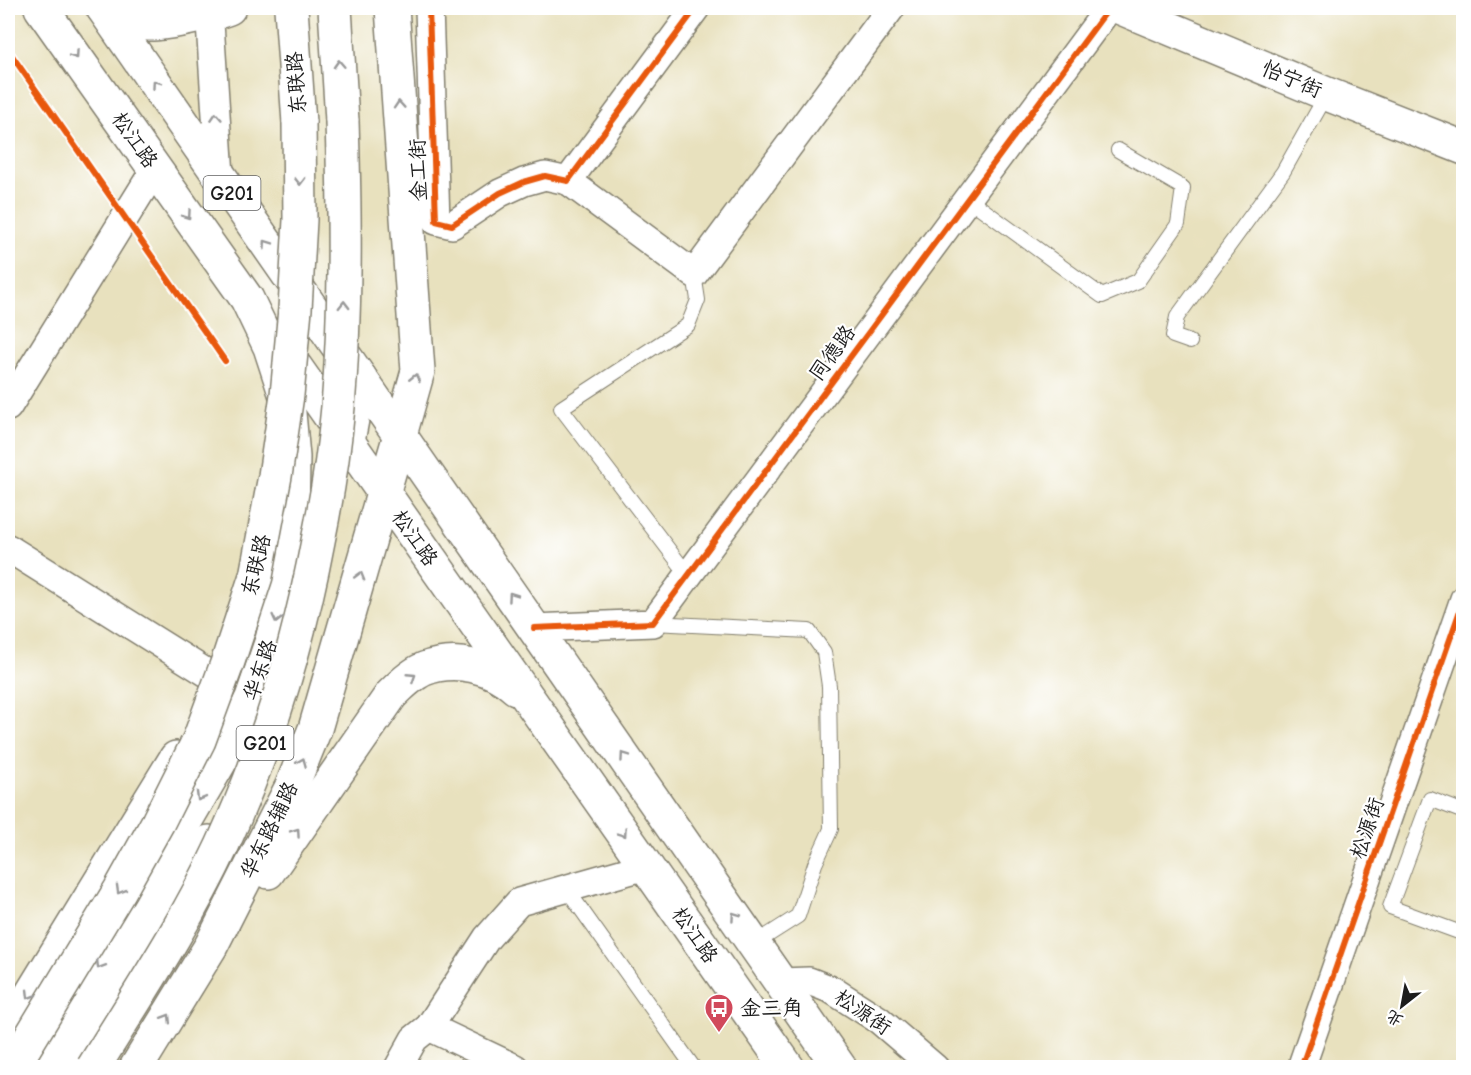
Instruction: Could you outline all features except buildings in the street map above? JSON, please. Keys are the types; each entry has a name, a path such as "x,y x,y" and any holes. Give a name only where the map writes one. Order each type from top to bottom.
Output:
{"main road":[{"name":"松江路","path":"41,8 788,1068"},
{"name":"松江路","path":"103,8 840,1068"},
{"path":"103,8 126,18 151,24 216,10"},
{"name":"东联路","path":"12,1068 120,890 158,822 199,740 256,576 275,476 287,394 296,298 300,177 299,123 291,8"},
{"name":"东联路","path":"93,1068 180,926 221,848 257,765 285,681 308,597 328,490 338,408 344,315 343,132 335,8"},
{"name":"华东路辅路","path":"136,1068 211,946 291,788 315,729 418,371 392,8"},
{"name":"怡宁街","path":"1122,8 1464,148"},
{"name":"华东路","path":"38,1068 139,902 225,753 252,698 272,640 285,585 292,527 293,457 288,402 270,347 247,299"},
{"name":"华东路","path":"72,1068 252,769 279,713 301,652 316,598 360,378"},
{"path":"8,1032 223,683 248,629 269,574 293,457"},
{"path":"211,946 252,895 390,695 407,679 423,670 441,665 460,664 479,667 497,675 529,699"}],"street":[{"name":"金工街","path":"429,8 436,221 452,225 500,193 524,182 545,176 568,182"},
{"path":"696,8 568,182 694,274 891,8"},
{"name":"同德路","path":"653,623 1108,8"},
{"path":"216,10 220,176"},
{"path":"8,407 155,169"},
{"path":"11,557 223,683"},
{"name":"松源街","path":"1301,1068 1464,598"},
{"path":"534,628 653,623"},
{"path":"398,1068 414,1040 429,1027 487,938 519,902 646,866"},
{"name":"松源街","path":"781,982 809,981 832,990 879,1020 935,1068"},
{"path":"429,1027 515,1068"}],"lane":[{"path":"1190,342 1173,336 1178,317 1283,172 1327,93"},
{"path":"967,198 1102,296 1138,281 1178,224 1184,188 1118,150"},
{"path":"688,575 561,408 688,324 698,300 694,274"},
{"path":"653,623 809,631 824,652 829,686 831,829 815,864 798,916 754,944"},
{"path":"1464,812 1430,799 1390,907 1464,934"},
{"path":"567,888 694,1068"}],"cycle path":[{"path":"429,8 436,221 452,225 500,193 524,182 545,176 568,181 696,8"},
{"path":"534,628 653,623 1109,8"},
{"path":"8,50 225,361"},
{"path":"1301,1068 1464,599"}],"place":[{"name":"金三角","path":"719,1034"}]}
